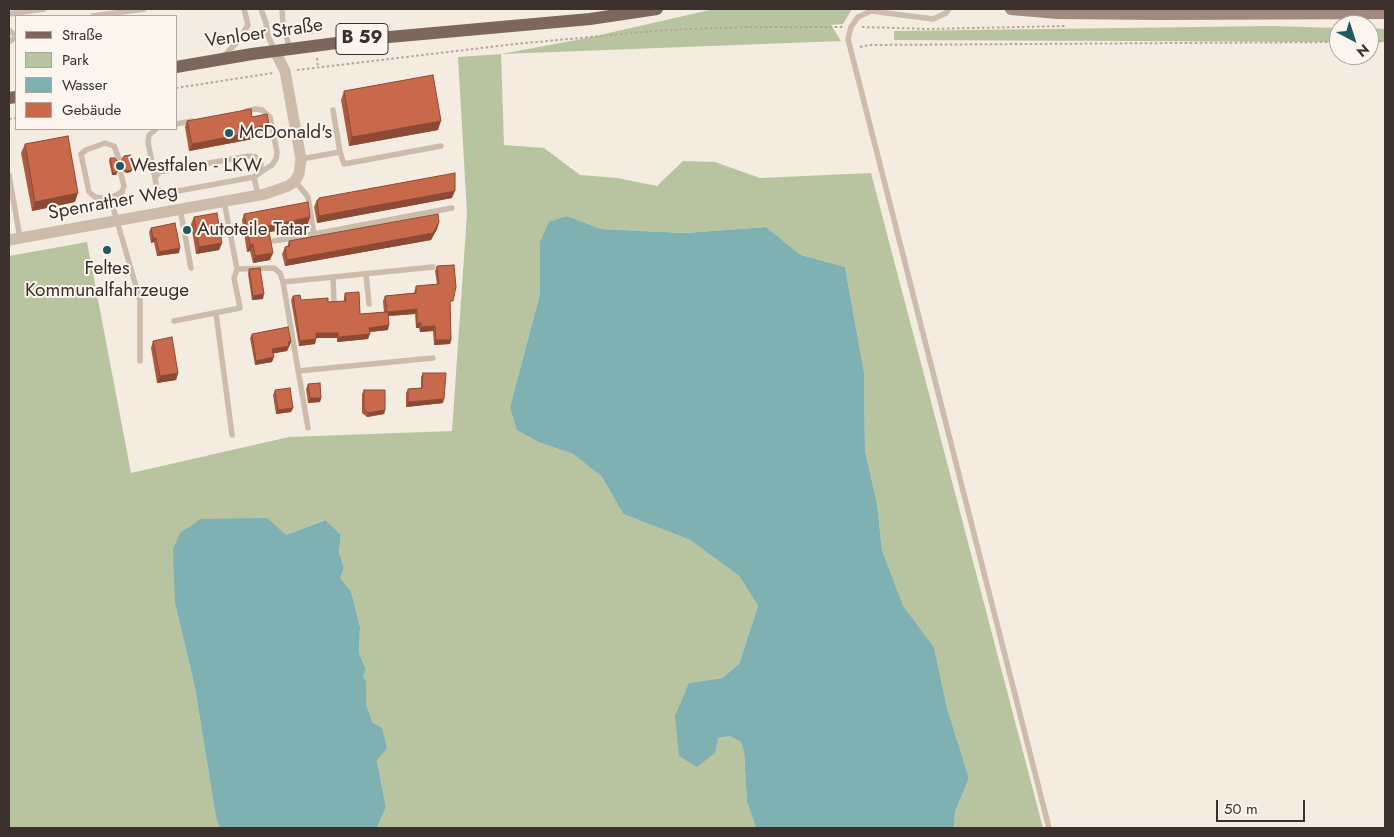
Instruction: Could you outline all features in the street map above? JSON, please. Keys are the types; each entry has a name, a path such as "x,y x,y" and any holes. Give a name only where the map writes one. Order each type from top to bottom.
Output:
{"main road":[{"name":"Venloer Straße","path":"178,67 367,39 590,19 656,9"},
{"path":"1011,9 1058,13 1385,13"}],"street":[{"path":"275,51 285,71 300,159 299,174 295,181"},
{"name":"Spenrather Weg","path":"15,239 258,195 278,190 295,181"}],"lane":[{"path":"9,13 12,9"},
{"path":"9,13 44,9"},
{"path":"100,15 144,9"},
{"path":"222,59 239,40 248,25 244,9"},
{"path":"261,9 268,36 275,51"},
{"path":"282,9 283,24 290,49"},
{"path":"949,9 946,13 933,19 871,11 858,17 851,27 848,39 1049,828"},
{"path":"155,130 149,136 148,142 157,189 167,193 254,177 272,165 276,159 277,152 270,117 262,110 256,109 239,112"},
{"path":"333,110 340,152 344,164 441,146"},
{"path":"178,124 203,119"},
{"path":"118,159 114,146 106,143 86,150 82,154 89,192 103,198 116,196 122,192 124,186 122,174"},
{"path":"300,159 340,152"},
{"path":"155,178 159,172 249,156 256,157 261,164 261,172"},
{"path":"9,175 15,239"},
{"path":"254,177 258,195"},
{"path":"295,181 308,197 314,234"},
{"path":"110,197 140,300 140,361"},
{"path":"174,321 240,308 234,278 237,269 224,201"},
{"path":"274,241 452,208"},
{"path":"180,209 191,268"},
{"path":"283,282 433,267"},
{"path":"237,269 274,268 280,273 308,428"},
{"path":"366,274 369,304"},
{"path":"333,277 334,302"},
{"path":"216,313 232,435"},
{"path":"298,371 432,358"}],"path":[{"path":"178,88 285,71 515,44 666,30 748,27 928,29 1004,27"},
{"path":"850,48 870,45 1329,42"}],"green space":[{"path":"714,9 852,9 843,24 831,25 841,41 501,54 587,38"},
{"path":"1271,26 1329,28 1329,42 894,40 894,31"},
{"path":"1379,29 1385,29 1385,42 1379,42"},
{"path":"501,54 504,145 544,148 580,175 617,178 657,186 683,161 715,162 760,178 871,173 1043,828 954,828 955,812 969,778 947,708 934,647 903,607 882,550 877,503 865,451 864,372 845,267 801,255 766,227 685,233 601,229 567,216 540,242 540,294 510,407 541,443 573,454 602,477 623,514 690,540 739,576 758,606 739,664 722,678 689,683 718,738 730,736 741,742 744,752 747,802 756,828 377,828 386,807 377,759 373,723 365,705 366,681 363,677 366,670 359,653 360,627 351,591 340,578 344,568 339,552 341,535 324,520 286,535 175,603 195,688 216,818 220,828 9,828 9,256 87,242 131,473 289,437 452,431 467,214 458,57"}],"water":[{"path":"567,216 601,229 685,233 766,227 801,255 845,267 864,372 865,451 877,503 882,550 903,606 934,647 947,708 969,778 955,812 954,828 756,828 747,802 744,752 741,742 730,736 718,738 715,753 697,767 679,756 675,716 689,683 722,678 739,664 758,606 739,576 690,540 623,514 602,477 573,454 541,443 517,430 510,407 540,294 540,242 549,222"},
{"path":"267,518 286,535 325,520 341,535 339,552 344,568 340,578 351,591 360,627 359,653 366,670 363,677 366,681 366,705 373,723 382,728 387,748 377,760 386,807 377,828 220,828 216,818 195,688 175,603 173,549 180,533 201,519"}],"building":[{"path":"433,75 441,121 352,137 344,91"},
{"path":"251,109 252,117 267,114 269,125 254,128 255,132 192,144 187,121"},
{"path":"68,136 78,193 35,202 25,144"},
{"path":"130,155 132,170 126,171 121,167 117,172 113,173 110,158 121,161 124,156"},
{"path":"455,173 455,191 319,216 317,200 319,198"},
{"path":"308,202 310,217 268,226 273,253 255,256 253,244 250,245 244,214"},
{"path":"217,213 222,243 199,247 194,217"},
{"path":"438,214 439,222 433,233 287,260 285,247 290,246 289,241"},
{"path":"175,223 180,248 159,252 156,238 153,238 151,228"},
{"path":"454,265 456,287 453,301 450,301 451,340 436,340 435,326 421,327 421,323 417,323 417,309 388,312 389,325 369,328 370,334 339,337 338,333 316,333 316,339 300,341 293,296 300,295 301,300 328,298 328,302 346,301 345,293 359,292 360,314 387,312 385,296 416,293 416,286 439,284 437,266"},
{"path":"260,268 264,294 253,296 249,269"},
{"path":"288,327 291,342 288,342 289,346 272,349 274,357 256,361 252,334"},
{"path":"172,337 178,373 160,376 153,341"},
{"path":"423,373 446,373 444,399 408,402 408,389 422,388"},
{"path":"320,383 321,398 310,398 308,384"},
{"path":"290,388 293,408 278,410 275,390"},
{"path":"364,390 385,390 385,410 368,413 364,409"}],"place":[{"name":"McDonald's","path":"229,133"},
{"name":"Westfalen - LKW","path":"120,166"},
{"name":"Autoteile Tatar","path":"187,230"},
{"name":"Feltes Kommunalfahrzeuge","path":"107,250"}]}
